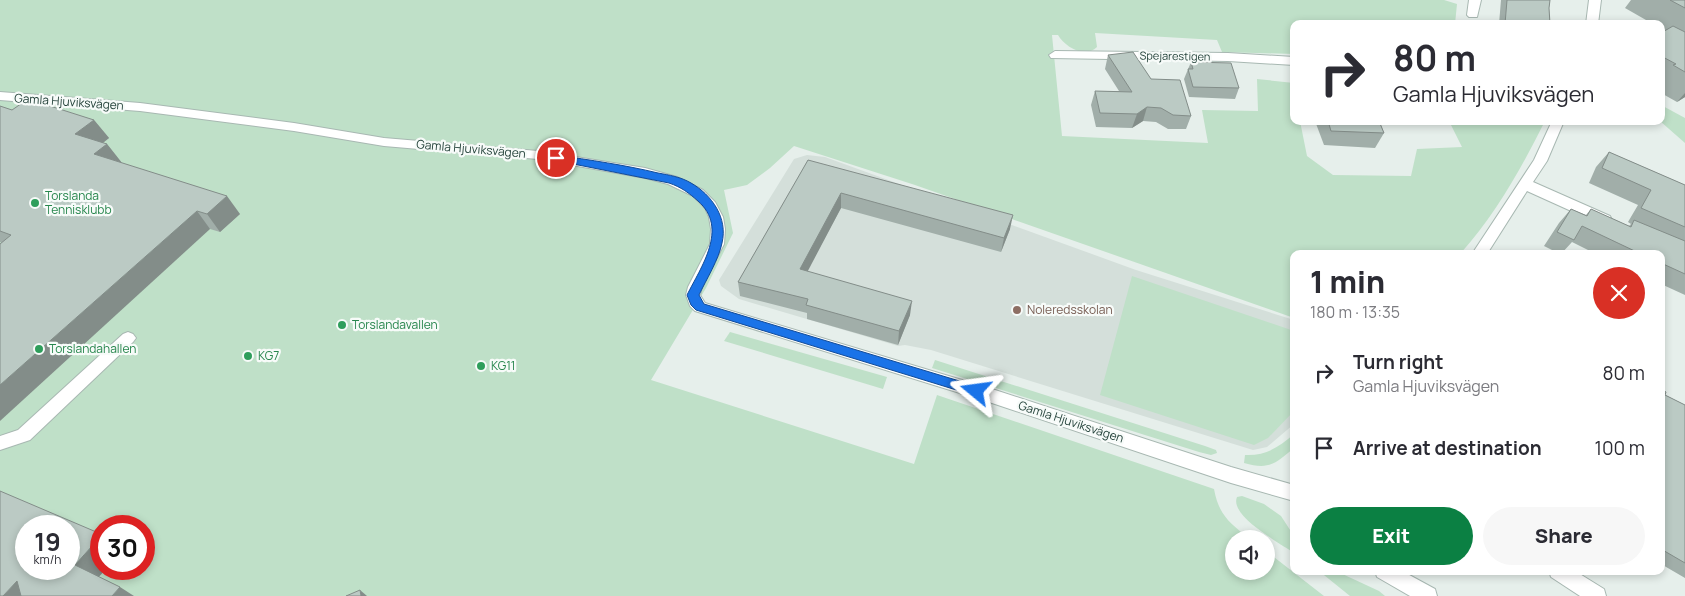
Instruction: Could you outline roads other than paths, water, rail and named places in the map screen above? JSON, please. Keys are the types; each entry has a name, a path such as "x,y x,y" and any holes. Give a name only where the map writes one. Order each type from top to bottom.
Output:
{"street":[{"path":"1473,15 1475,0"},
{"path":"1592,20 1595,0"},
{"name":"Spejarestigen","path":"1055,55 1228,57 1290,61"},
{"name":"Gamla Hjuviksvägen","path":"0,96 140,107 294,127 384,142 538,155 645,173 672,180 698,193 710,205 716,217 718,229 717,244 693,295 695,302 700,307 729,318 992,396 1230,475 1290,492"},
{"path":"1482,250 1540,161 1556,125"},
{"path":"1524,184 1616,225"},
{"path":"0,443 24,435 128,338"},
{"path":"1391,575 1426,596"},
{"path":"1564,575 1597,596"}],"place":[{"name":"Torslanda Tennisklubb","path":"35,203"},
{"name":"Noleredsskolan","path":"1017,310"},
{"name":"Torslandavallen","path":"342,325"},
{"name":"Torslandahallen","path":"39,349"},
{"name":"KG7","path":"248,356"},
{"name":"KG11","path":"481,366"}]}
